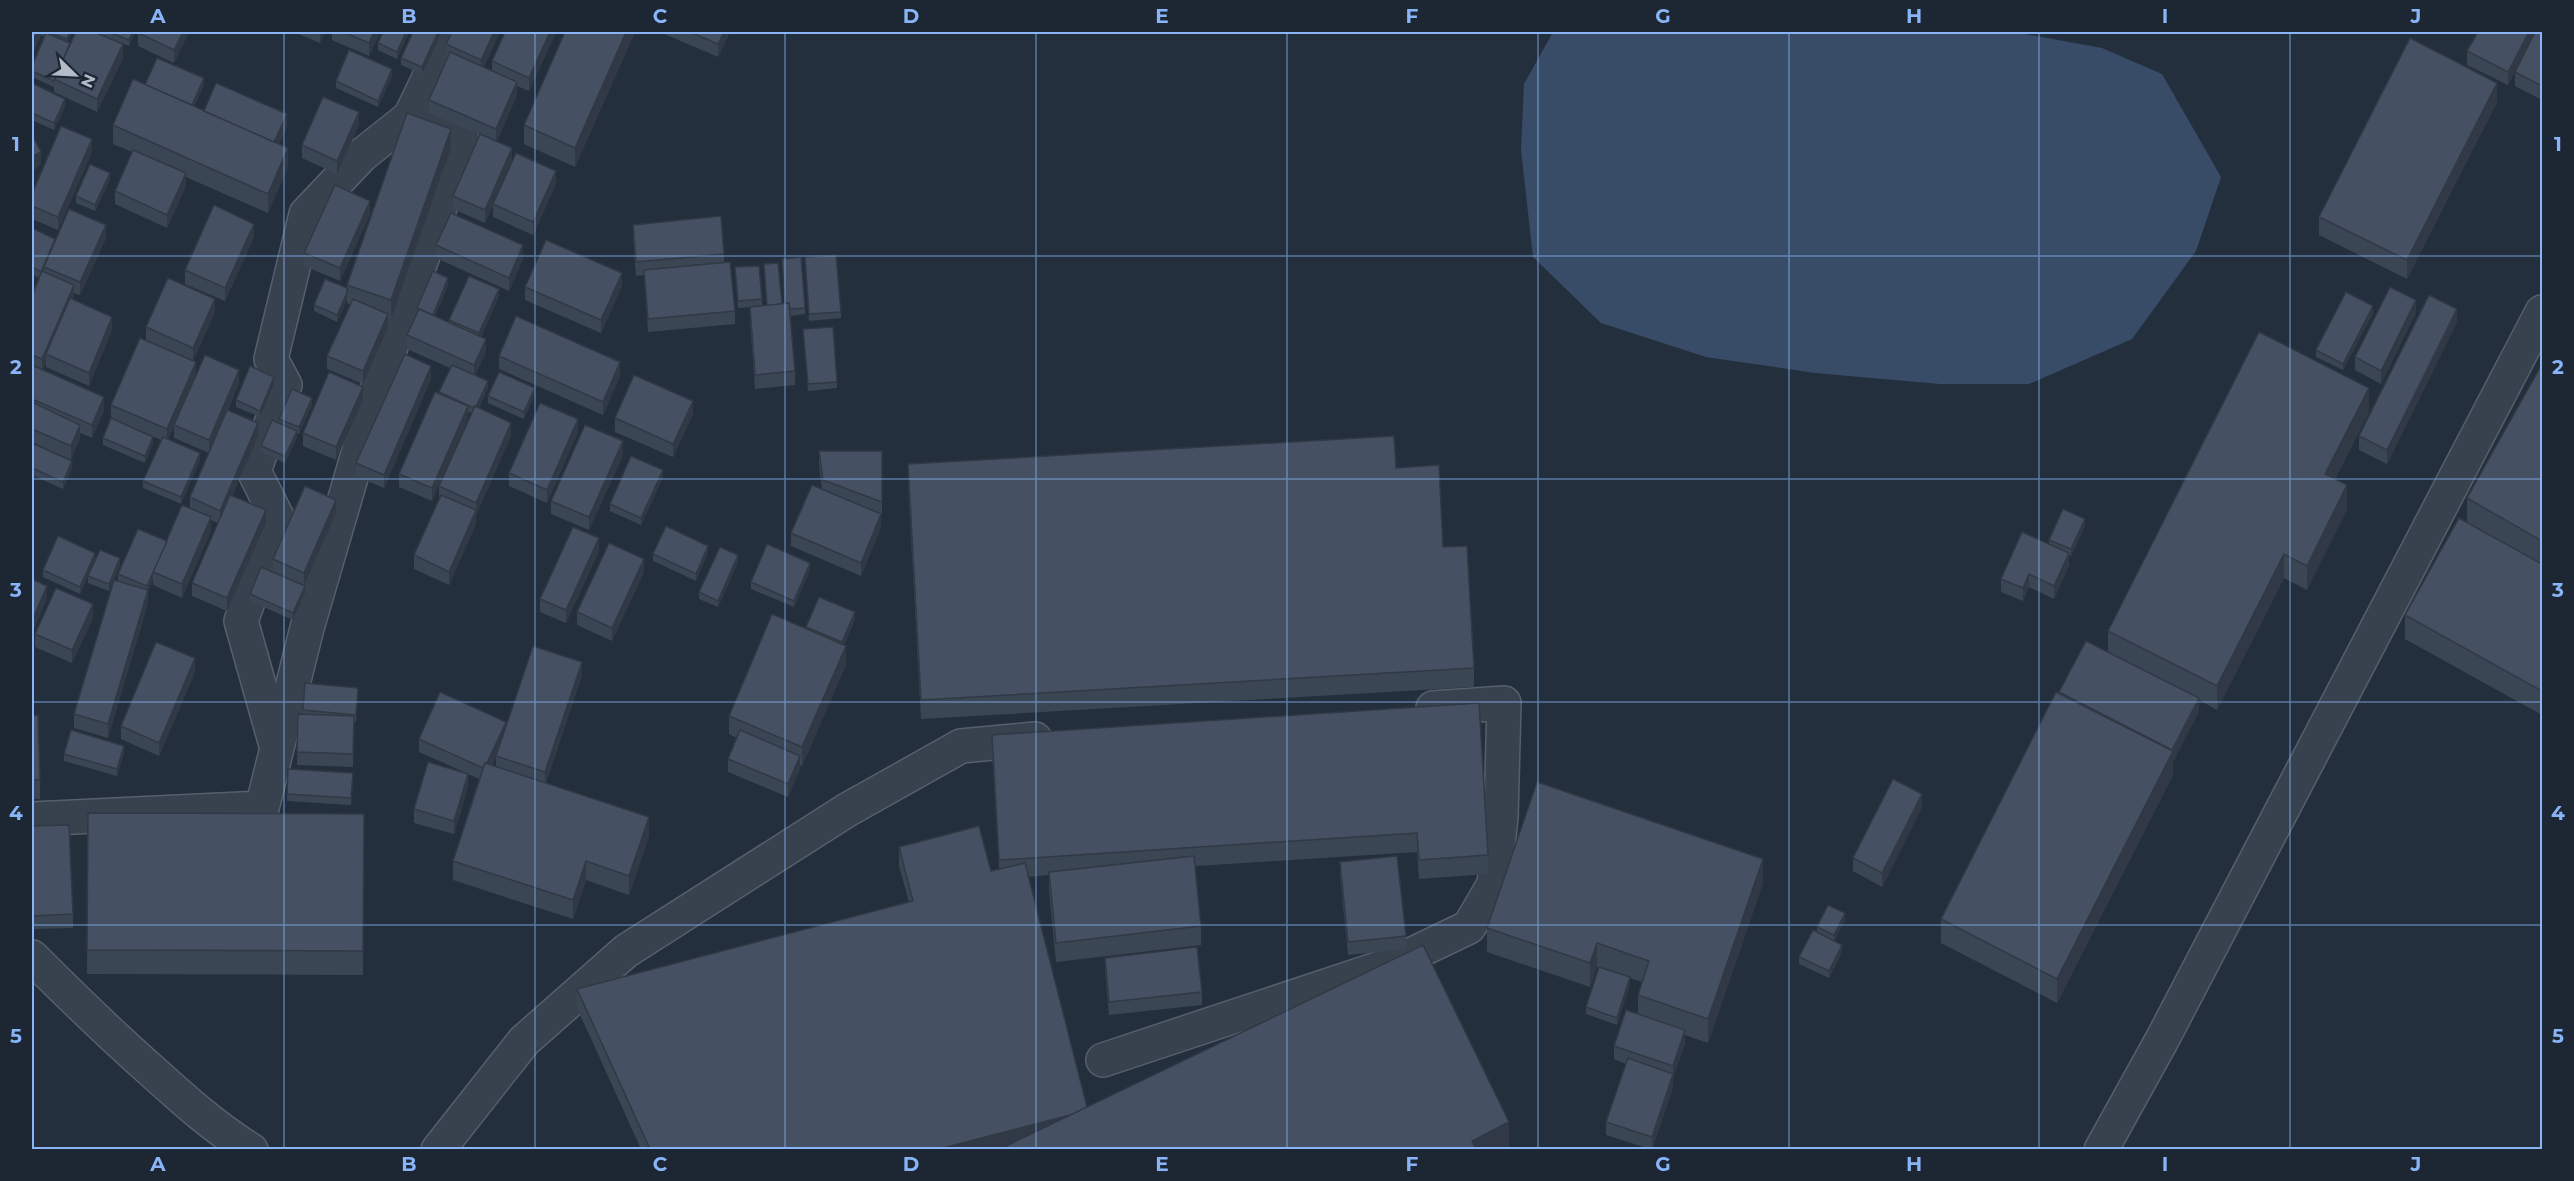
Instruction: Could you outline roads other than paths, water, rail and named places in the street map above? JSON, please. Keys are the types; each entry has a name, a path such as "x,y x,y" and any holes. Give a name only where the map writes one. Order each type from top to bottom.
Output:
{"street":[{"path":"278,749 241,621 278,519 254,471 285,385 271,359 306,214 362,154 410,117 451,32"},
{"path":"32,819 262,808 307,628 382,372 463,142 410,117"},
{"path":"2101,1149 2163,1038 2542,312"},
{"path":"1103,1060 1392,964 1469,927 1494,884 1502,817 1504,704 1400,710"},
{"path":"438,1149 524,1041 626,951 848,810 961,746 1065,736"},
{"path":"32,957 106,1030 177,1094 234,1139 251,1149"}],"water":[{"path":"1553,32 2014,32 2102,48 2162,74 2221,177 2196,251 2132,339 2029,384 1940,384 1815,373 1706,357 1601,323 1533,257 1521,150 1524,84"}]}
